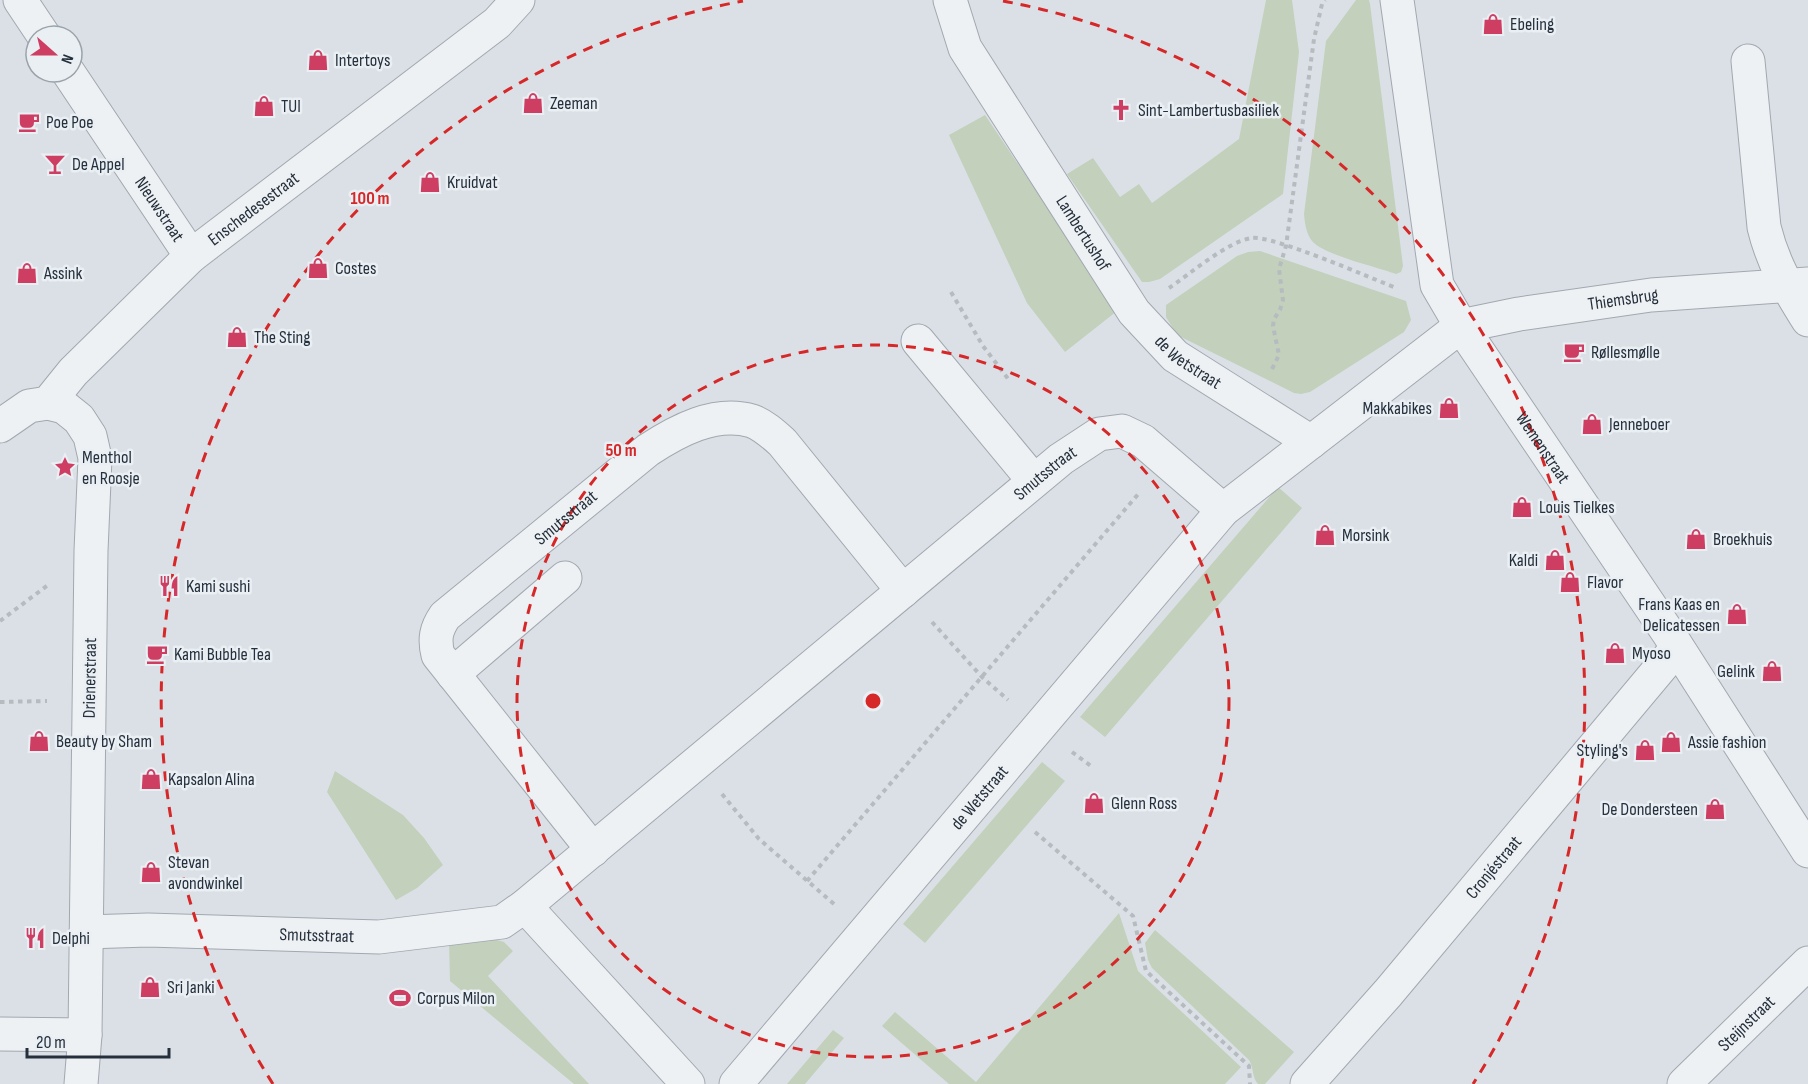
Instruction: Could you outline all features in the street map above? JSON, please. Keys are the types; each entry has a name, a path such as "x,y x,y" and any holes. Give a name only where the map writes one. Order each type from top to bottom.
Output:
{"street":[{"path":"20,0 36,24"},
{"name":"Enschedesestraat","path":"48,403 73,372 191,256 497,23 518,0"},
{"name":"Lambertushof","path":"950,0 965,48 1134,312"},
{"name":"Wemenstraat","path":"1397,0 1437,285 1461,327 1677,648 1808,851"},
{"path":"1748,61 1764,227 1771,254 1797,284 1808,320"},
{"name":"Nieuwstraat","path":"76,84 191,256"},
{"name":"Thiemsbrug","path":"1461,327 1519,314 1651,295 1797,284"},
{"name":"de Wetstraat","path":"1134,312 1175,356 1311,442"},
{"name":"de Wetstraat","path":"736,1084 1223,510 1461,327"},
{"path":"918,340 1034,481"},
{"path":"0,426 29,405 48,403"},
{"name":"Drienerstraat","path":"48,403 64,407 79,419 90,436 95,458 91,551 85,1035 81,1084"},
{"name":"Smutsstraat","path":"593,850 438,655 435,644 437,628 445,616 648,450 672,434 701,423 728,418 751,421 769,430 783,442 903,591"},
{"name":"Smutsstraat","path":"86,932 148,930 379,937 502,922 593,850 1061,459 1099,434 1122,431 1155,451"},
{"path":"1155,451 1223,510"},
{"path":"453,674 565,578"},
{"name":"Cronjéstraat","path":"1307,1084 1388,993 1677,648"},
{"path":"525,906 688,1084"},
{"name":"Steijnstraat","path":"1684,1084 1808,963"},
{"path":"0,1034 85,1035"}],"path":[{"path":"1259,410 1269,375 1279,355 1273,326 1283,300 1279,269 1286,246 1314,39 1322,4 1325,0"},
{"path":"1134,312 1236,243 1254,237 1286,246 1402,290 1437,285"},
{"path":"951,292 983,346 1010,382"},
{"path":"807,881 982,677 1155,451"},
{"path":"0,621 91,551"},
{"path":"903,591 982,677 1039,727"},
{"path":"696,764 759,839 866,931"},
{"path":"1035,832 1133,916 1146,971 1249,1066 1250,1084"}],"green space":[{"path":"1266,0 1292,0 1299,52 1283,194 1160,279 1142,282 1067,174 1093,158 1120,197 1139,184 1152,203 1239,139"},
{"path":"1356,0 1369,0 1370,4 1403,266 1401,272 1396,274 1339,256 1318,246 1310,238 1305,221 1304,214 1326,41"},
{"path":"985,115 1117,311 1065,352 1027,303 949,135"},
{"path":"1260,251 1406,301 1411,320 1404,332 1310,392 1301,394 1294,393 1177,335 1166,317 1166,305 1237,256"},
{"path":"1278,487 1302,508 1105,737 1080,717"},
{"path":"1042,762 1065,781 925,943 903,924"},
{"path":"335,771 403,815 424,838 443,865 417,888 396,900 327,792"},
{"path":"1119,913 1138,971 1241,1067 1225,1084 949,1084 882,1026 895,1012 976,1082"},
{"path":"1155,930 1294,1052 1265,1084 1256,1082 1249,1060 1152,968 1145,943"},
{"path":"494,939 504,942 513,951 488,976 589,1084 574,1084 450,981 449,940"},
{"path":"833,1030 844,1038 805,1084 787,1084"}],"place":[{"name":"Ebeling","path":"1493,24"},
{"name":"Intertoys","path":"318,60"},
{"name":"Zeeman","path":"533,103"},
{"name":"TUI","path":"264,106"},
{"name":"Sint-Lambertusbasiliek","path":"1121,110"},
{"name":"Poe Poe","path":"29,122"},
{"name":"De Appel","path":"55,164"},
{"name":"Kruidvat","path":"430,182"},
{"name":"Costes","path":"318,268"},
{"name":"Assink","path":"27,273"},
{"name":"The Sting","path":"237,337"},
{"name":"Røllesmølle","path":"1574,352"},
{"name":"Makkabikes","path":"1449,408"},
{"name":"Jenneboer","path":"1592,424"},
{"name":"Menthol en Roosje","path":"65,467"},
{"name":"Louis Tielkes","path":"1522,507"},
{"name":"Morsink","path":"1325,535"},
{"name":"Broekhuis","path":"1696,539"},
{"name":"Kaldi","path":"1555,560"},
{"name":"Flavor","path":"1570,582"},
{"name":"Kami sushi","path":"169,586"},
{"name":"Frans Kaas en Delicatessen","path":"1737,614"},
{"name":"Myoso","path":"1615,653"},
{"name":"Kami Bubble Tea","path":"157,654"},
{"name":"Gelink","path":"1772,671"},
{"name":"Beauty by Sham","path":"39,741"},
{"name":"Assie fashion","path":"1671,742"},
{"name":"Styling's","path":"1645,750"},
{"name":"Kapsalon Alina","path":"151,779"},
{"name":"Glenn Ross","path":"1094,803"},
{"name":"De Dondersteen","path":"1715,809"},
{"name":"Stevan avondwinkel","path":"151,872"},
{"name":"Delphi","path":"35,938"},
{"name":"Sri Janki","path":"150,987"},
{"name":"Corpus Milon","path":"400,998"}]}
